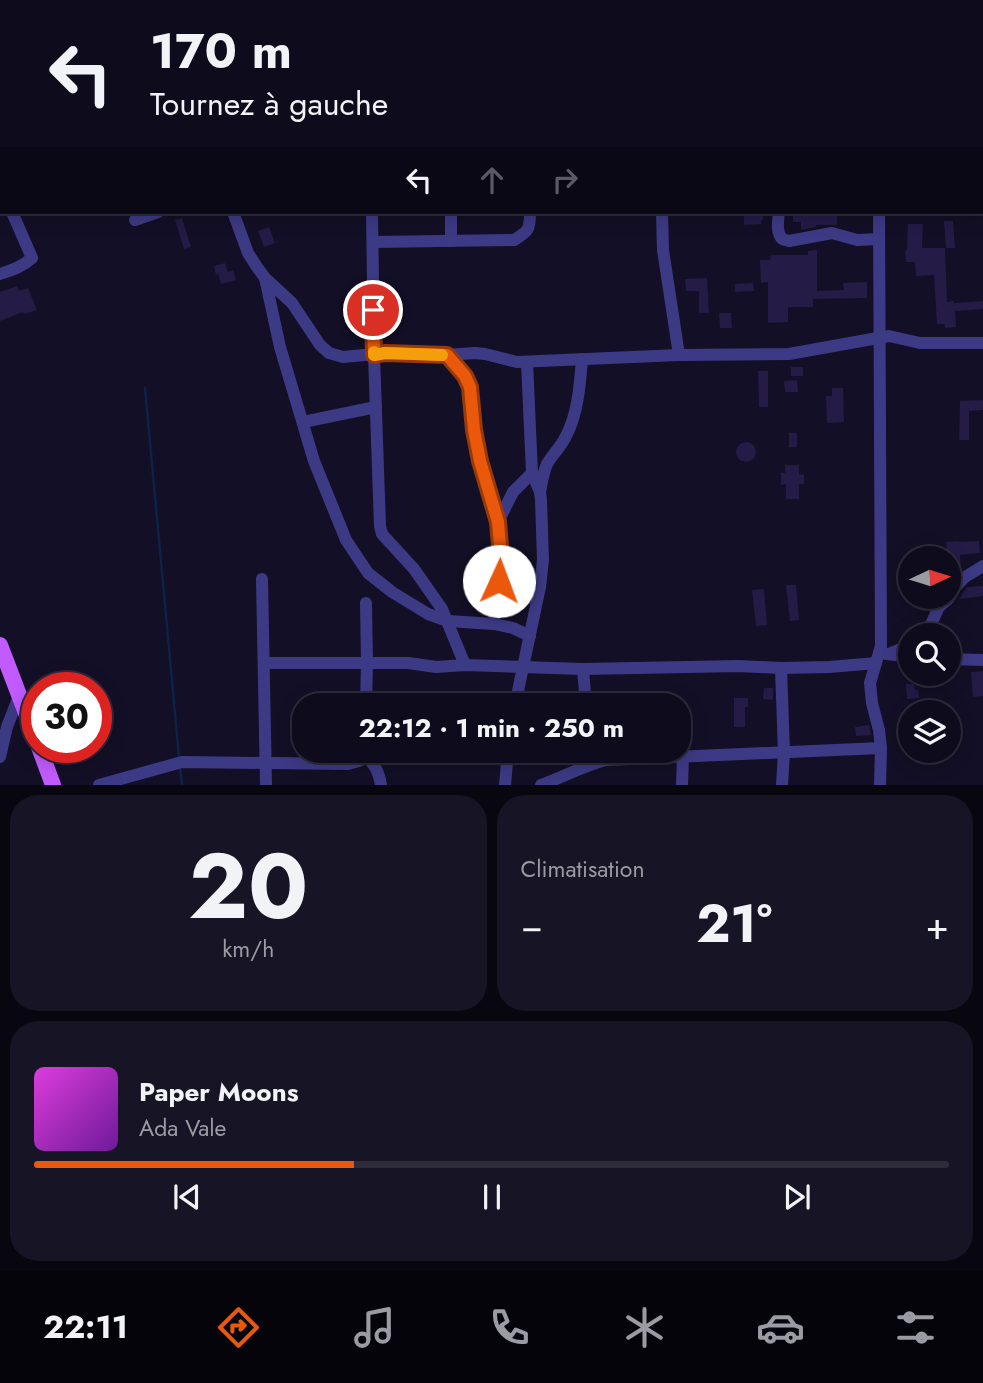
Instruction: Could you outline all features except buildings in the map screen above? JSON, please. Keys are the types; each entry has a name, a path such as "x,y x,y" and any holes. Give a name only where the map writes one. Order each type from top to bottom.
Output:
{"main road":[{"path":"0,646 21,701"},
{"path":"45,763 53,785"}],"street":[{"path":"0,274 26,264 32,258 13,214"},
{"path":"135,220 152,214"},
{"path":"234,214 248,253 265,278 292,303 320,345 330,353 342,357 385,353 485,354 527,362 679,355 789,354 879,337 897,337 920,343 983,343"},
{"path":"372,214 374,355 382,534 414,569 442,609 465,665"},
{"path":"451,214 451,241"},
{"path":"373,242 514,240 528,230 530,214"},
{"path":"662,214 663,250 679,355"},
{"path":"779,214 779,235 789,241 832,233 857,240 879,239"},
{"path":"879,214 882,657 870,683 881,748 880,785"},
{"path":"265,278 280,347 314,461 346,540 368,573 428,614 448,621 513,628 530,636"},
{"path":"447,355 465,376 470,387 480,461 498,522 501,568 494,624"},
{"path":"518,693 540,587 543,523 540,492 543,476 548,463 567,436 572,422 582,359"},
{"path":"527,362 532,473 540,492"},
{"path":"303,422 376,407"},
{"path":"498,522 513,492 532,473"},
{"path":"932,623 939,607 956,586 983,566"},
{"path":"262,579 266,785"},
{"path":"366,603 367,693"},
{"path":"882,657 898,650"},
{"path":"264,663 408,663 436,667 465,665 583,669 739,666 781,668 830,667 882,657 898,657"},
{"path":"961,659 983,660"},
{"path":"781,668 784,753 782,785"},
{"path":"583,669 585,693"},
{"path":"0,757 7,727 19,696"},
{"path":"691,757 881,748"},
{"path":"99,785 182,762 292,763"},
{"path":"307,763 352,763"},
{"path":"373,763 380,775 381,785"},
{"path":"505,785 507,763"},
{"path":"541,785 560,778 581,763"},
{"path":"682,785 683,763"}],"waterway":[{"path":"145,388 179,757"},
{"path":"180,767 182,785"}],"slow traffic":[{"path":"374,352 374,355 442,355"}],"route":[{"path":"373,310 374,355 447,355 465,376 470,387 480,461 498,522 501,557 499,581"}]}
